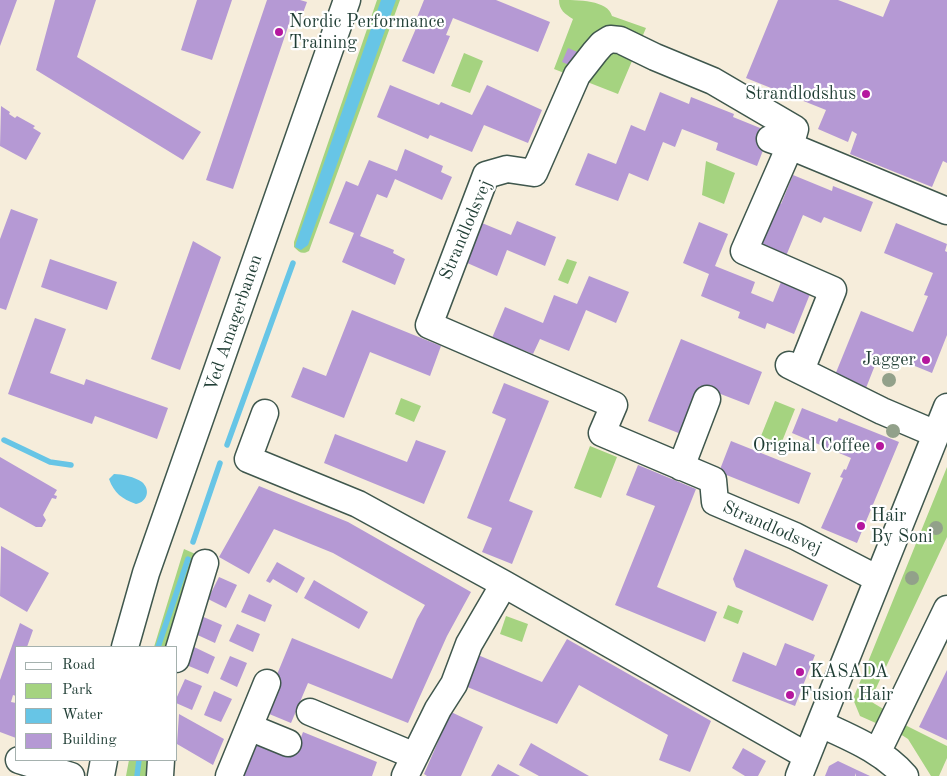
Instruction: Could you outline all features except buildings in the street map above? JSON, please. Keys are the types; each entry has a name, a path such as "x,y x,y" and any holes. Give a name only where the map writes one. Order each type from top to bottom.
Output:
{"street":[{"name":"Ved Amagerbanen","path":"125,646 146,573 347,0"},
{"name":"Strandlodsvej","path":"780,143 795,129 713,81 620,40 610,39 602,44 577,75 534,173 507,169 486,175 429,325 614,405 602,433 713,480 715,502 795,536 878,579"},
{"path":"939,440 795,368 833,290 744,251 780,143 947,211"},
{"path":"681,467 706,399"},
{"path":"265,412 248,459 358,504 504,584 803,766 878,579 939,440 947,407"},
{"path":"178,652 205,563"},
{"path":"310,712 410,766 438,709 454,684 469,644 504,584"},
{"path":"878,751 947,609"},
{"path":"230,776 267,683"},
{"path":"820,724 878,751 905,776"},
{"path":"249,727 288,743"},
{"path":"0,752 15,758"},
{"path":"24,761 71,776"},
{"path":"102,776 104,761"},
{"path":"160,776 161,761"}],"green space":[{"path":"377,0 400,0 309,251 304,253 294,247 294,242"},
{"path":"559,0 598,4 605,7 612,16 646,28 618,94 554,69 573,19 563,11"},
{"path":"464,53 483,61 470,93 451,86"},
{"path":"706,161 735,173 724,204 702,195"},
{"path":"567,259 577,262 568,284 558,280"},
{"path":"401,398 421,406 414,422 395,414"},
{"path":"775,401 795,409 781,444 761,436"},
{"path":"590,446 617,457 601,498 574,488"},
{"path":"947,467 947,537 870,701 885,710 878,724 860,716 853,699"},
{"path":"184,549 200,556 167,646 154,646"},
{"path":"728,605 743,611 738,624 723,618"},
{"path":"506,616 528,624 522,642 500,634"},
{"path":"901,723 947,746 947,758 939,776 931,776 908,739 897,732"},
{"path":"129,761 155,761 153,776 126,776"}],"water":[{"path":"381,0 396,0 308,245 301,250 295,247 296,243"},
{"path":"114,474 128,476 142,482 147,492 143,501 136,504 119,495 109,479"}],"waterway":[{"path":"227,445 293,263"},
{"path":"4,440 50,462 71,465"},
{"path":"193,542 220,463"},
{"path":"158,646 188,559"},
{"path":"137,776 139,761"}],"place":[{"name":"Nordic Performance Training","path":"279,32"},
{"name":"Strandlodshus","path":"866,94"},
{"name":"Jagger","path":"926,360"},
{"name":"Original Coffee","path":"880,446"},
{"name":"Hair By Soni","path":"861,526"},
{"name":"KASADA","path":"800,672"},
{"name":"Fusion Hair","path":"790,695"}]}
